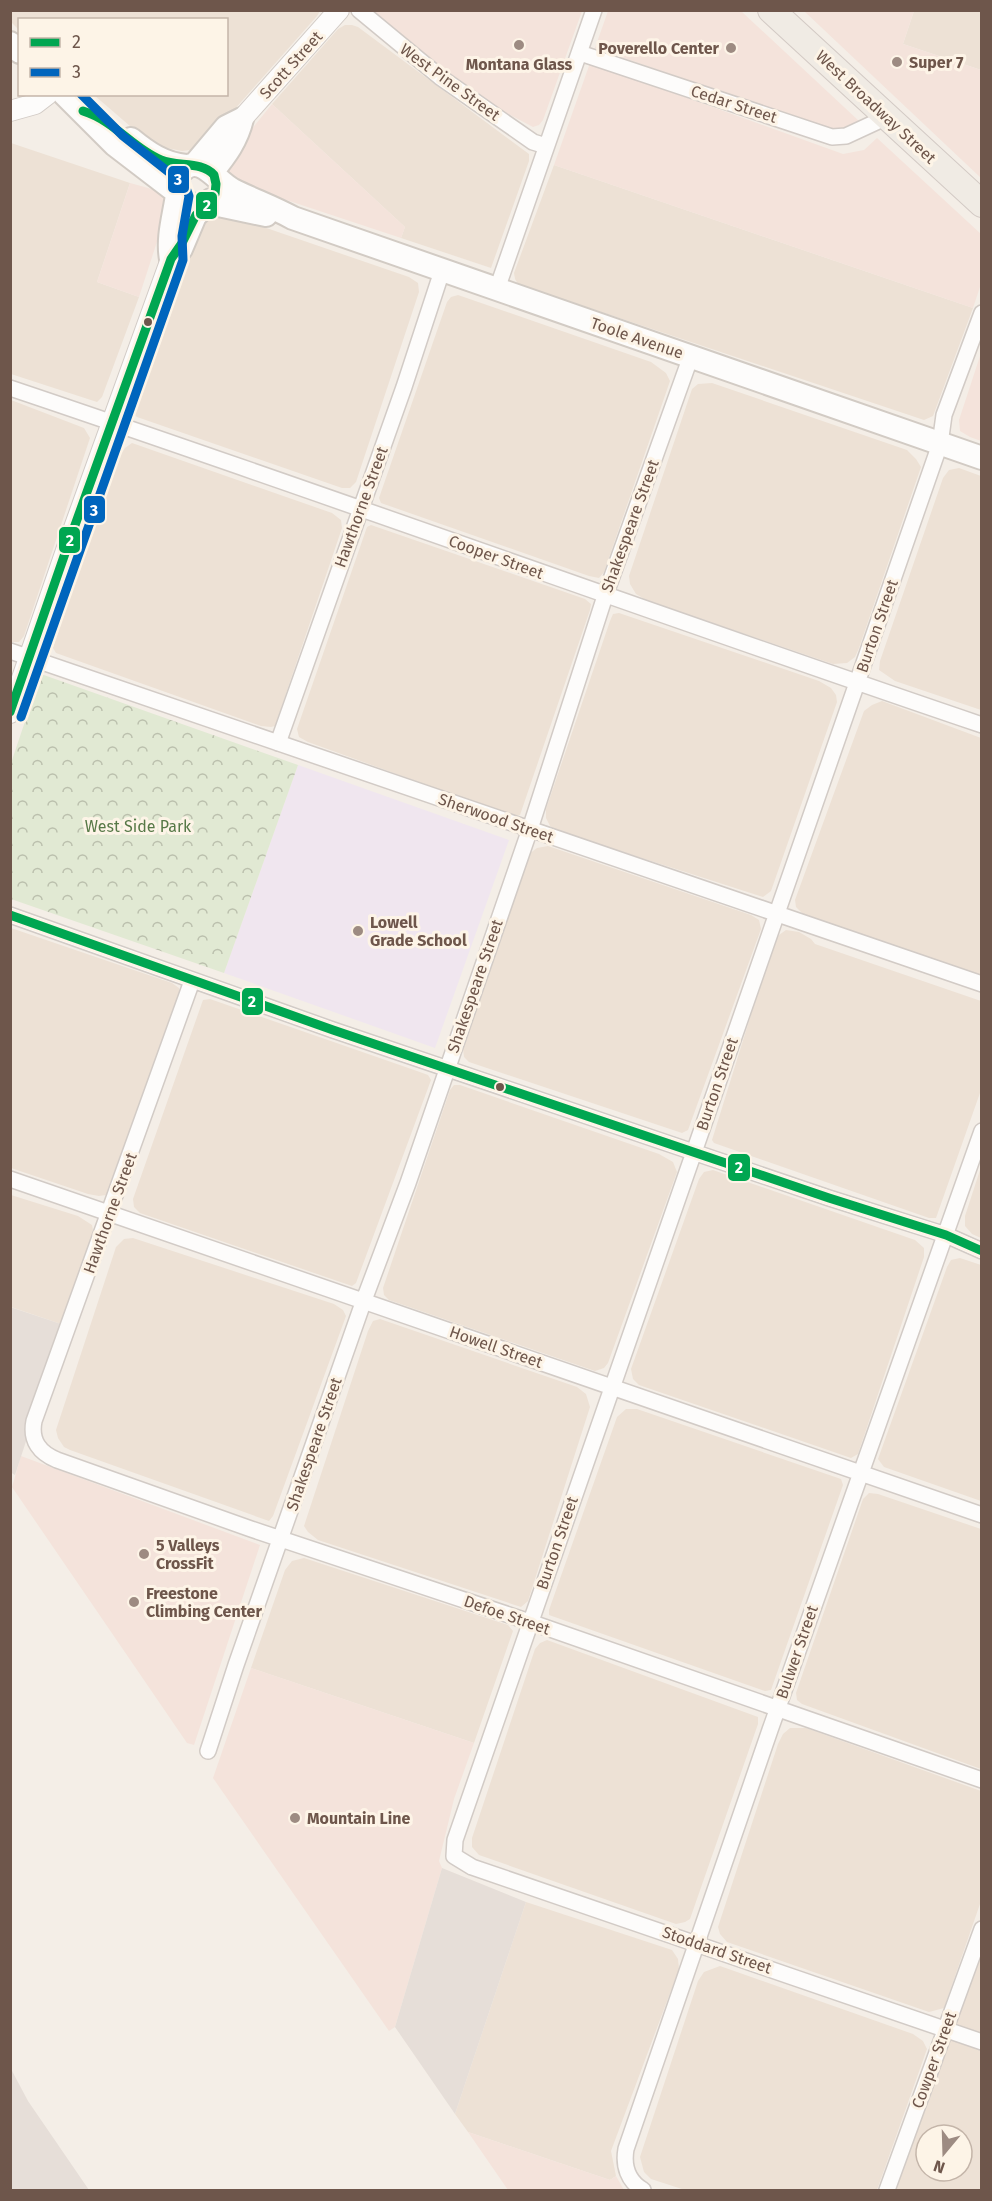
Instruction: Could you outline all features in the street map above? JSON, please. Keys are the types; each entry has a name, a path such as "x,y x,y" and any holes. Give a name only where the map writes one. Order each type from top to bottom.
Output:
{"main road":[{"name":"West Broadway Street","path":"771,10 981,204"},
{"name":"Toole Avenue","path":"66,96 115,145 176,193"},
{"name":"Toole Avenue","path":"83,111 94,114 154,157 174,165 202,170 231,189 293,218 981,458"},
{"path":"171,259 169,249 177,175 202,170 226,127 242,119"},
{"path":"171,259 181,249 195,216 215,191 202,170"},
{"path":"176,193 181,201 190,205 206,205"},
{"name":"Toole Avenue","path":"206,205 274,217 293,218"}],"street":[{"name":"Scott Street","path":"242,119 339,10"},
{"name":"West Pine Street","path":"359,10 440,77 533,142 546,146"},
{"path":"497,289 594,10"},
{"name":"Cedar Street","path":"579,53 832,137 840,138 853,134 887,117"},
{"path":"10,111 35,104 45,96"},
{"path":"10,713 171,259"},
{"name":"Hawthorne Street","path":"278,743 404,387 442,271"},
{"name":"Burton Street","path":"454,1856 455,1840 610,1387 940,444 944,415 981,313"},
{"name":"Shakespeare Street","path":"208,1751 364,1300 408,1183 530,829 605,596 691,356"},
{"name":"Cooper Street","path":"10,388 981,725"},
{"name":"Sherwood Street","path":"10,651 981,984"},
{"path":"10,915 192,981 829,1198 946,1235 981,1251"},
{"name":"Hawthorne Street","path":"36,1444 33,1433 34,1421 192,981"},
{"name":"Bulwer Street","path":"643,2190 634,2184 629,2176 625,2161 626,2149 981,1131"},
{"name":"Howell Street","path":"10,1179 981,1515"},
{"name":"Defoe Street","path":"36,1444 44,1454 57,1460 981,1780"},
{"name":"Stoddard Street","path":"454,1856 472,1867 981,2042"},
{"name":"Cowper Street","path":"887,2190 981,1929"}],"shaded area":[{"path":"11,10 320,11 211,136 198,149 182,151 152,145 95,96 228,96 228,18 18,18 18,29 11,22"},
{"path":"374,11 582,11 543,120 539,125 533,127 484,101 442,71"},
{"path":"608,11 741,11 859,121 855,126 838,132 595,48"},
{"path":"804,11 914,11 903,44 981,70 981,178"},
{"path":"914,11 981,11 981,70 903,44"},
{"path":"345,25 358,27 529,154 529,161 491,268 401,238 405,227 272,104 338,29"},
{"path":"590,63 843,154 864,150 877,138 981,234 981,284 973,308 554,165"},
{"path":"272,104 405,227 401,238 244,186 229,175 230,156"},
{"path":"11,143 130,183 97,282 139,297 102,397 97,402 11,374"},
{"path":"554,165 973,308 933,416 924,420 518,284 514,273"},
{"path":"130,183 159,191 167,196 169,205 139,297 97,282"},
{"path":"214,210 409,277 418,283 419,292 356,482 350,488 342,488 137,417 134,414 199,220"},
{"path":"458,295 651,362 666,373 670,381 604,572 599,578 381,503 379,498 447,302 451,297"},
{"path":"981,353 981,441 960,431 959,420"},
{"path":"712,383 907,450 921,467 859,648 855,657 847,663 833,664 648,601 636,594 630,584 629,576 692,389 698,384"},
{"path":"11,400 84,428 90,438 24,636 19,642 11,642"},
{"path":"132,443 332,513 341,520 342,528 275,726 261,726 56,653 53,648 112,468 125,448"},
{"path":"959,468 981,476 981,710 895,681 879,670 880,661 943,478 949,470"},
{"path":"371,525 585,599 591,604 520,815 513,816 299,737 297,729 367,527"},
{"path":"619,613 819,681 831,688 836,695 837,702 771,891 763,897 558,831 550,826 546,818 546,809 610,621 613,614"},
{"path":"882,701 981,738 981,978 805,916 796,907 795,900 864,711"},
{"name":"Lowell Grade School","path":"298,765 509,840 435,1048 224,973"},
{"path":"548,846 751,915 759,920 761,929 688,1130 682,1133 469,1062 464,1057 463,1049 523,866 529,854 537,848"},
{"path":"11,928 172,983 179,988 180,994 106,1195 88,1194 11,1168"},
{"path":"786,930 799,932 815,944 981,1001 981,1090 936,1218 929,1218 714,1143 712,1140 773,944"},
{"path":"210,999 428,1075 431,1080 356,1283 352,1286 140,1213 134,1207 133,1199 203,1000"},
{"path":"454,1085 460,1085 659,1154 673,1162 677,1172 608,1363 604,1368 595,1371 389,1300 384,1295 383,1288 450,1090"},
{"path":"981,1167 981,1238 972,1234 965,1226 965,1216"},
{"path":"713,1170 915,1240 924,1248 924,1257 858,1454 851,1458 639,1385 633,1379 631,1369 699,1179 704,1172"},
{"path":"11,1195 78,1216 92,1225 94,1235 64,1325 11,1307"},
{"path":"133,1238 334,1304 343,1310 346,1316 273,1516 269,1521 70,1450 64,1447 58,1438 56,1430 116,1247 124,1239"},
{"path":"960,1258 981,1265 981,1501 884,1467 878,1459 947,1267 951,1260"},
{"path":"10,1307 64,1325 15,1475 10,1472"},
{"path":"380,1319 577,1387 586,1394 590,1407 528,1601 521,1607 318,1540 304,1526 368,1331 373,1321"},
{"path":"626,1409 637,1409 841,1479 843,1485 771,1690 765,1691 549,1615 617,1417"},
{"path":"21,1456 260,1545 194,1745 187,1743 12,1487"},
{"path":"869,1493 878,1494 981,1529 981,1769 802,1704 797,1700 796,1693 863,1499"},
{"path":"304,1558 508,1625 513,1631 474,1743 251,1668 285,1570 292,1561"},
{"path":"547,1640 758,1717 758,1724 690,1919 685,1922 676,1924 479,1855 472,1847 472,1838 535,1649"},
{"path":"251,1668 474,1743 454,1799 439,1861 442,1868 395,2027 389,2031 213,1778"},
{"path":"790,1728 806,1728 981,1791 981,1901 944,2008 929,2012 727,1942 720,1934 718,1927 778,1744 783,1734"},
{"path":"442,1868 526,1902 455,2114 395,2027"},
{"path":"526,1902 672,1950 678,1959 679,1969 611,2151 616,2176 610,2180 468,2132 455,2114"},
{"path":"981,1945 981,2190 895,2190 914,2136 914,2183 974,2183 974,2123 919,2123"},
{"path":"720,1966 913,2034 923,2041 927,2049 877,2190 685,2190 651,2179 644,2172 640,2157 698,1981 704,1972"},
{"path":"11,2069 28,2101 89,2190 11,2190"},
{"path":"468,2132 610,2180 616,2176 624,2190 508,2190"}],"green space":[{"name":"West Side Park","path":"41,674 298,765 224,973 11,899 11,763"}],"transit line":[{"name":"3","path":"21,717 183,260 182,236 189,196 185,185 123,136 83,96"},
{"name":"2","path":"10,712 171,259 196,215 215,194 214,175 209,171 196,166 161,160 141,149 105,121 83,111"},
{"name":"2","path":"10,915 333,1030 829,1198 946,1235 982,1251"}],"place":[{"name":"Montana Glass","path":"519,45"},
{"name":"Poverello Center","path":"731,48"},
{"name":"Super 7","path":"897,62"},
{"name":"Lowell Grade School","path":"358,931"},
{"name":"5 Valleys CrossFit","path":"144,1554"},
{"name":"Freestone Climbing Center","path":"134,1602"},
{"name":"Mountain Line","path":"295,1818"}]}
